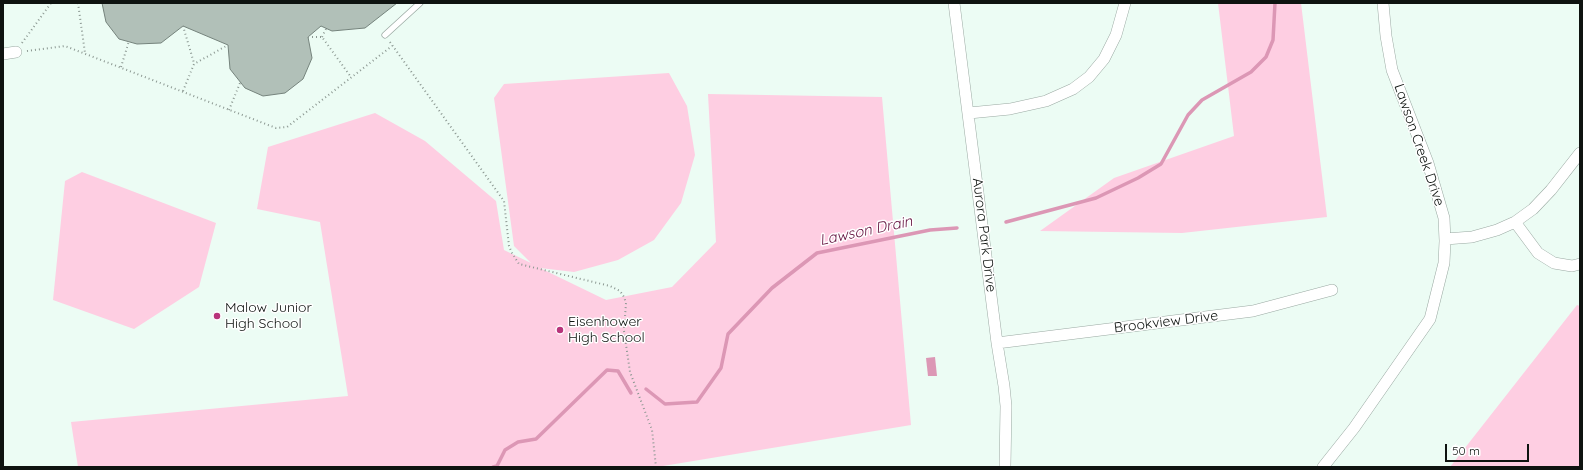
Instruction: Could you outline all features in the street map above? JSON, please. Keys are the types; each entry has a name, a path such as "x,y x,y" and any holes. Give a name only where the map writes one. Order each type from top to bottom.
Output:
{"street":[{"name":"Aurora Park Drive","path":"954,3 1006,406 1005,467"},
{"path":"969,113 1010,109 1046,101 1073,89 1089,77 1104,59 1116,35 1125,3"},
{"name":"Lawson Creek Drive","path":"1323,467 1354,428 1430,319 1444,263 1444,218 1428,163 1392,70 1386,36 1383,3"},
{"path":"3,54 16,52"},
{"path":"1445,239 1472,237 1497,230 1515,222 1533,209 1551,190 1580,153"},
{"path":"1515,222 1538,253 1554,263 1572,266 1580,264"},
{"name":"Brookview Drive","path":"997,343 1253,311 1332,290"}],"lane":[{"path":"385,35 420,3"}],"path":[{"path":"16,52 51,3"},
{"path":"78,3 85,54"},
{"path":"183,26 194,64"},
{"path":"322,37 326,29"},
{"path":"308,37 322,37"},
{"path":"322,37 351,77"},
{"path":"120,67 129,41"},
{"path":"182,92 194,64 228,45"},
{"path":"16,52 65,46 276,128 287,126 392,46 504,201 509,246 519,264 610,286 620,291 624,297 626,303 624,331 630,372 652,430 656,467"},
{"path":"229,110 240,83"}],"shaded area":[{"path":"1218,3 1301,3 1327,217 1182,233 1040,231 1114,178 1234,136"},
{"path":"669,73 687,106 695,155 681,203 654,240 618,260 574,272 540,268 606,300 672,287 716,242 708,94 882,97 911,425 657,467 78,467 71,422 348,396 320,222 257,209 268,147 375,113 425,141 496,201 504,250 531,263 514,246 494,98 504,84"},
{"path":"82,172 216,223 199,287 134,329 53,300 65,181"},
{"path":"1577,305 1580,306 1580,467 1450,467"},
{"path":"935,357 937,376 928,376 926,358"}],"building":[{"path":"102,3 397,3 365,28 332,31 321,26 308,37 312,58 303,79 285,93 263,96 245,88 230,69 228,45 183,26 161,43 137,44 119,39 106,22"}],"waterway":[{"name":"Lawson Drain","path":"1006,222 1096,198 1138,178 1161,164 1188,115 1202,100 1251,72 1266,57 1273,40 1275,3"},
{"name":"Lawson Drain","path":"646,389 665,404 697,402 721,368 728,334 772,288 817,253 930,230 957,228"},
{"name":"Lawson Drain","path":"493,467 497,466 505,450 518,442 536,439 607,370 618,371 631,393"}],"place":[{"name":"Malow Junior High School","path":"217,316"},
{"name":"Eisenhower High School","path":"560,330"}]}
